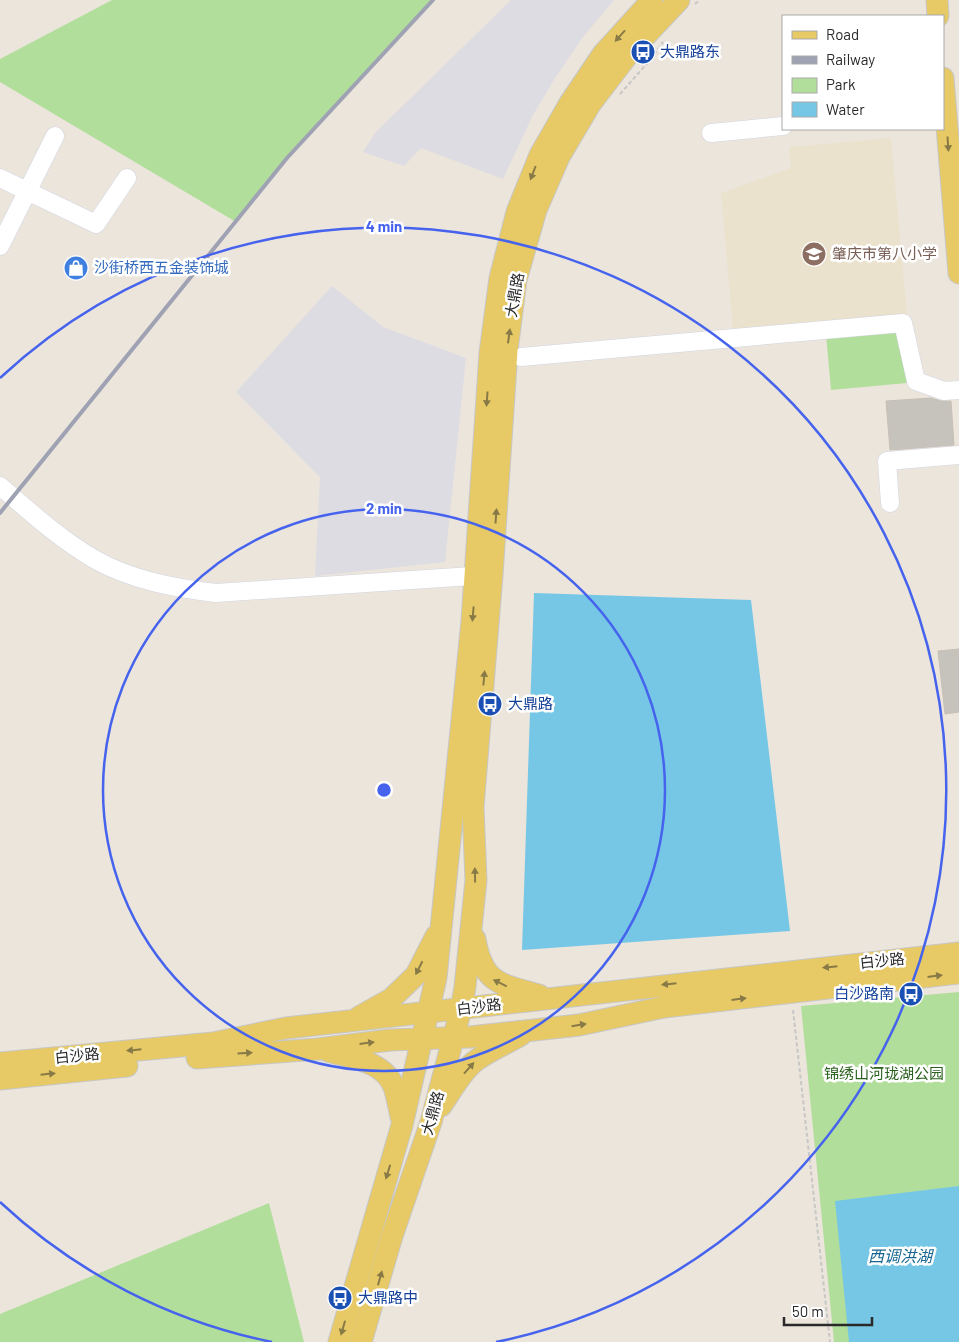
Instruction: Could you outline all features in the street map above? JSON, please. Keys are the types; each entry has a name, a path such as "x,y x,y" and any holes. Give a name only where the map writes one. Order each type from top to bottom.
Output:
{"main road":[{"name":"大鼎路","path":"361,1342 392,1236 431,1122 465,987 476,880 473,808 484,575 490,353 500,278 518,212 540,155 570,103 603,54 652,0"},
{"path":"937,0 938,15"},
{"name":"大鼎路","path":"339,1342 402,1125 436,978 484,575 516,280 536,210 558,157 591,103 630,52 686,3"},
{"path":"944,111 959,273"},
{"path":"472,923 479,960 493,979 503,985 547,998"},
{"path":"350,1022 391,999 416,975 442,925"},
{"name":"白沙路","path":"0,1063 213,1043 286,1028 955,952"},
{"name":"白沙路","path":"0,1079 237,1054 390,1040 453,1038 579,1025 664,1007 959,973"},
{"path":"431,1122 474,1062 530,1030"},
{"path":"318,1048 377,1066 387,1075 393,1086 402,1125"}],"street":[{"path":"711,133 782,126"},
{"path":"0,246 55,136"},
{"path":"0,178 96,224 127,178"},
{"path":"521,357 903,323 916,382 944,391 959,390"},
{"path":"890,504 887,461 959,455"},
{"path":"0,486 51,530 95,559 136,577 178,589 216,593 484,575"}],"path":[{"path":"686,3 700,0"},
{"path":"616,97 628,86 663,43"},
{"path":"791,992 830,1342"}],"shaded area":[{"path":"511,0 614,0 583,37 557,75 533,115 503,179 421,148 404,166 363,152 375,133"},
{"name":"肇庆市第八小学","path":"891,138 907,315 733,330 721,193 791,168 789,147"},
{"path":"332,286 383,327 466,358 445,562 315,576 320,477 236,392"}],"green space":[{"path":"112,0 433,0 287,158 236,222 0,82 0,59"},
{"path":"902,328 907,383 831,390 826,335"},
{"name":"锦绣山河珑湖公园","path":"959,992 959,1342 834,1342 801,1006"},
{"path":"269,1203 304,1342 0,1342 0,1314"}],"water":[{"path":"534,593 751,600 790,931 522,950"},
{"name":"西调洪湖","path":"959,1186 959,1342 849,1342 835,1201"}],"building":[{"path":"931,398 951,401 954,445 890,450 886,401"},
{"path":"959,649 959,712 945,714 938,651"}],"railway":[{"path":"0,513 287,158 433,0"}],"place":[{"name":"大鼎路东","path":"643,52"},
{"name":"肇庆市第八小学","path":"814,254"},
{"name":"沙街桥西五金装饰城","path":"76,268"},
{"name":"大鼎路","path":"490,704"},
{"name":"白沙路南","path":"911,994"},
{"name":"大鼎路中","path":"340,1298"}]}
